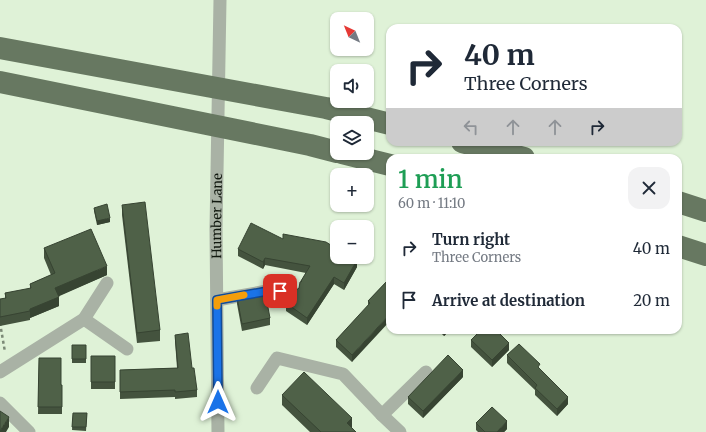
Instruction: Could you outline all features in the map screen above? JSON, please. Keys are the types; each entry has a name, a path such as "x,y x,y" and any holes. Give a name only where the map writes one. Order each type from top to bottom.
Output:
{"highway":[{"path":"0,48 326,108 386,123"},
{"path":"0,82 330,150"},
{"path":"478,146 508,154"},
{"path":"370,160 386,164"},
{"path":"682,203 706,211"},
{"path":"682,247 706,255"}],"street":[{"name":"Humber Lane","path":"218,432 216,230 220,0"},
{"path":"4,370 26,354 84,319 107,283"},
{"path":"217,300 268,291 292,291"},
{"path":"84,319 127,349"},
{"path":"257,388 277,358 343,374 400,432"},
{"path":"382,415 426,372"},
{"path":"0,403 29,432"}],"path":[{"path":"0,323 4,370"}],"building":[{"path":"145,202 160,330 137,333 122,205"},
{"path":"107,204 110,218 97,221 94,208"},
{"path":"251,223 283,239 283,234 326,242 330,245 330,264 355,264 344,283 334,277 307,318 286,303 299,288 300,282 310,266 265,258 263,262 238,249"},
{"path":"91,229 107,266 55,288 59,297 30,309 30,311 0,317 0,299 6,298 5,293 31,288 30,284 55,273 44,248"},
{"path":"386,282 386,318 352,355 336,340 370,303 368,301"},
{"path":"265,292 270,318 242,324 237,297"},
{"path":"188,333 192,368 194,368 197,390 175,392 175,390 120,392 120,370 178,368 175,335"},
{"path":"477,334 500,334 509,343 492,360 471,340"},
{"path":"519,344 540,364 538,367 568,397 557,409 535,388 537,385 507,355"},
{"path":"72,345 86,345 86,359 72,359"},
{"path":"448,355 463,370 423,411 408,397"},
{"path":"91,356 115,356 115,382 91,382"},
{"path":"39,358 61,358 62,407 38,407"},
{"path":"304,372 352,418 347,423 356,432 321,432 282,395"},
{"path":"492,407 507,421 497,432 485,432 476,423"},
{"path":"0,411 9,417 0,431"},
{"path":"73,413 87,413 86,427 72,427"}],"slow traffic":[{"path":"217,306 217,300 244,295"}],"route":[{"path":"218,402 217,300 268,291 280,291"}]}
